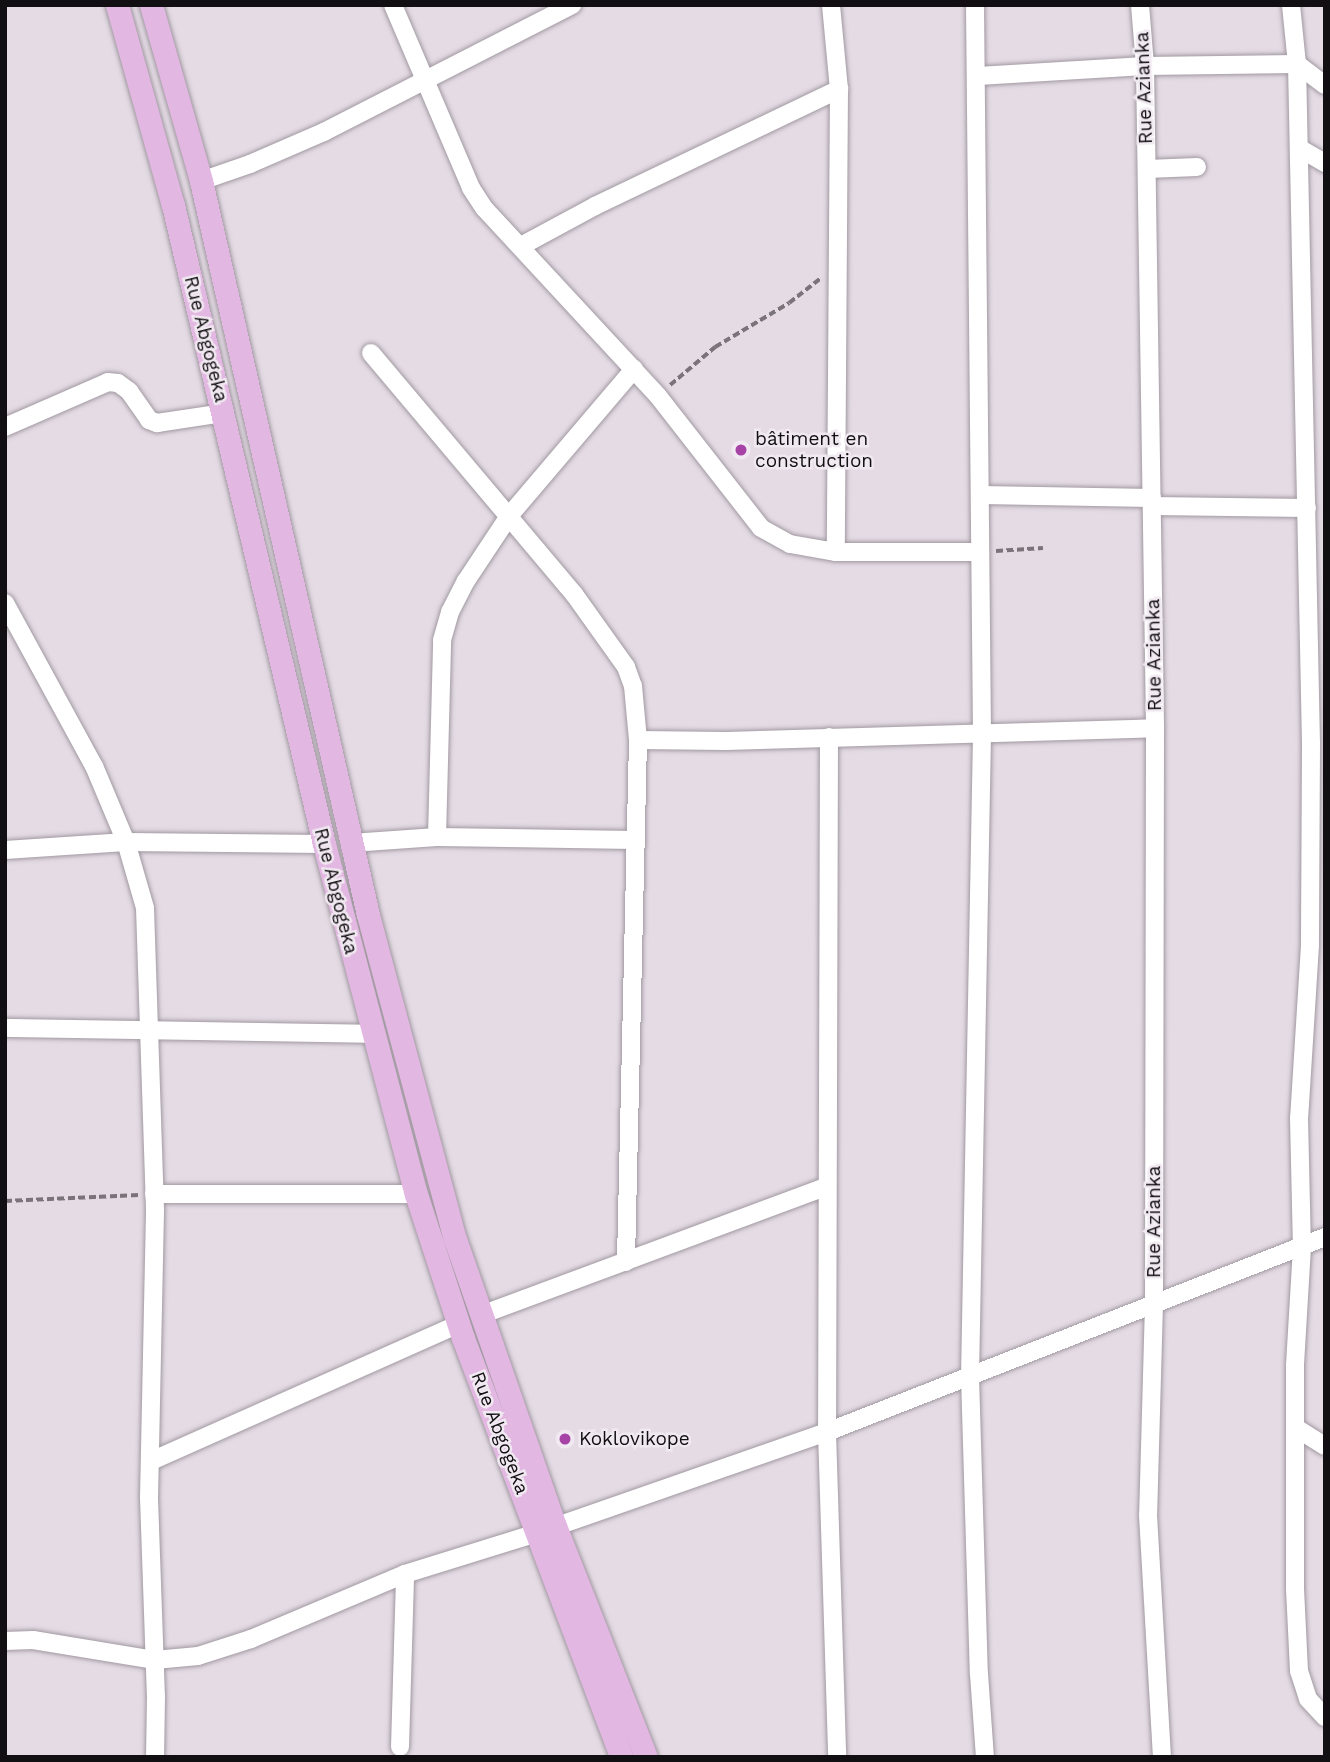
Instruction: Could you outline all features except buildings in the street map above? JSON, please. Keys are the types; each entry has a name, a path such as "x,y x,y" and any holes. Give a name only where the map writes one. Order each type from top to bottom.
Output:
{"main road":[{"name":"Rue Abgogeka","path":"117,5 173,205 324,845 416,1194 458,1324 646,1757"},
{"name":"Rue Abgogeka","path":"150,5 201,181 351,843 455,1239 621,1757"}],"street":[{"path":"393,5 422,80 471,188 484,208 658,396 761,528 790,544 836,552 980,552"},
{"path":"201,181 250,164 324,132 572,5"},
{"path":"831,5 839,89 836,552"},
{"path":"975,5 978,76 982,733 970,1376 979,1674 985,1757"},
{"name":"Rue Azianka","path":"1140,5 1145,66 1155,728 1154,1304 1148,1515 1162,1757"},
{"path":"1291,5 1297,64 1307,508 1318,741 1317,942 1299,1118 1302,1247 1296,1366 1295,1590 1299,1671 1308,1699 1325,1717"},
{"path":"978,76 1145,66 1297,64 1325,85"},
{"path":"521,246 595,206 839,89"},
{"path":"1299,148 1325,163"},
{"path":"1147,169 1197,167"},
{"path":"371,353 574,594 626,667 635,697 638,740 626,1262"},
{"path":"437,838 442,640 450,612 466,580 509,516 634,369"},
{"path":"5,427 108,383 118,383 129,391 149,420 157,423 224,413"},
{"path":"981,495 1307,508"},
{"path":"5,603 94,766 126,842 145,908 149,955 147,1029 154,1194 149,1498 155,1660 155,1757"},
{"path":"638,740 1155,728"},
{"path":"829,737 827,1432 837,1757"},
{"path":"351,843 437,838 634,840"},
{"path":"5,850 126,842 324,845"},
{"path":"5,1028 374,1034"},
{"path":"481,1315 826,1188"},
{"path":"154,1194 416,1194"},
{"path":"5,1641 33,1640 155,1660 198,1656 251,1639 405,1574 546,1529 827,1432 1325,1237"},
{"path":"151,1461 458,1324"},
{"path":"1296,1428 1325,1446"},
{"path":"400,1747 405,1574"}],"path":[{"path":"658,396 715,347 789,303 837,266"},
{"path":"980,552 1043,548"},
{"path":"5,1201 154,1194"}],"place":[{"name":"bâtiment en construction","path":"741,450"},
{"name":"Koklovikope","path":"565,1439"}]}
